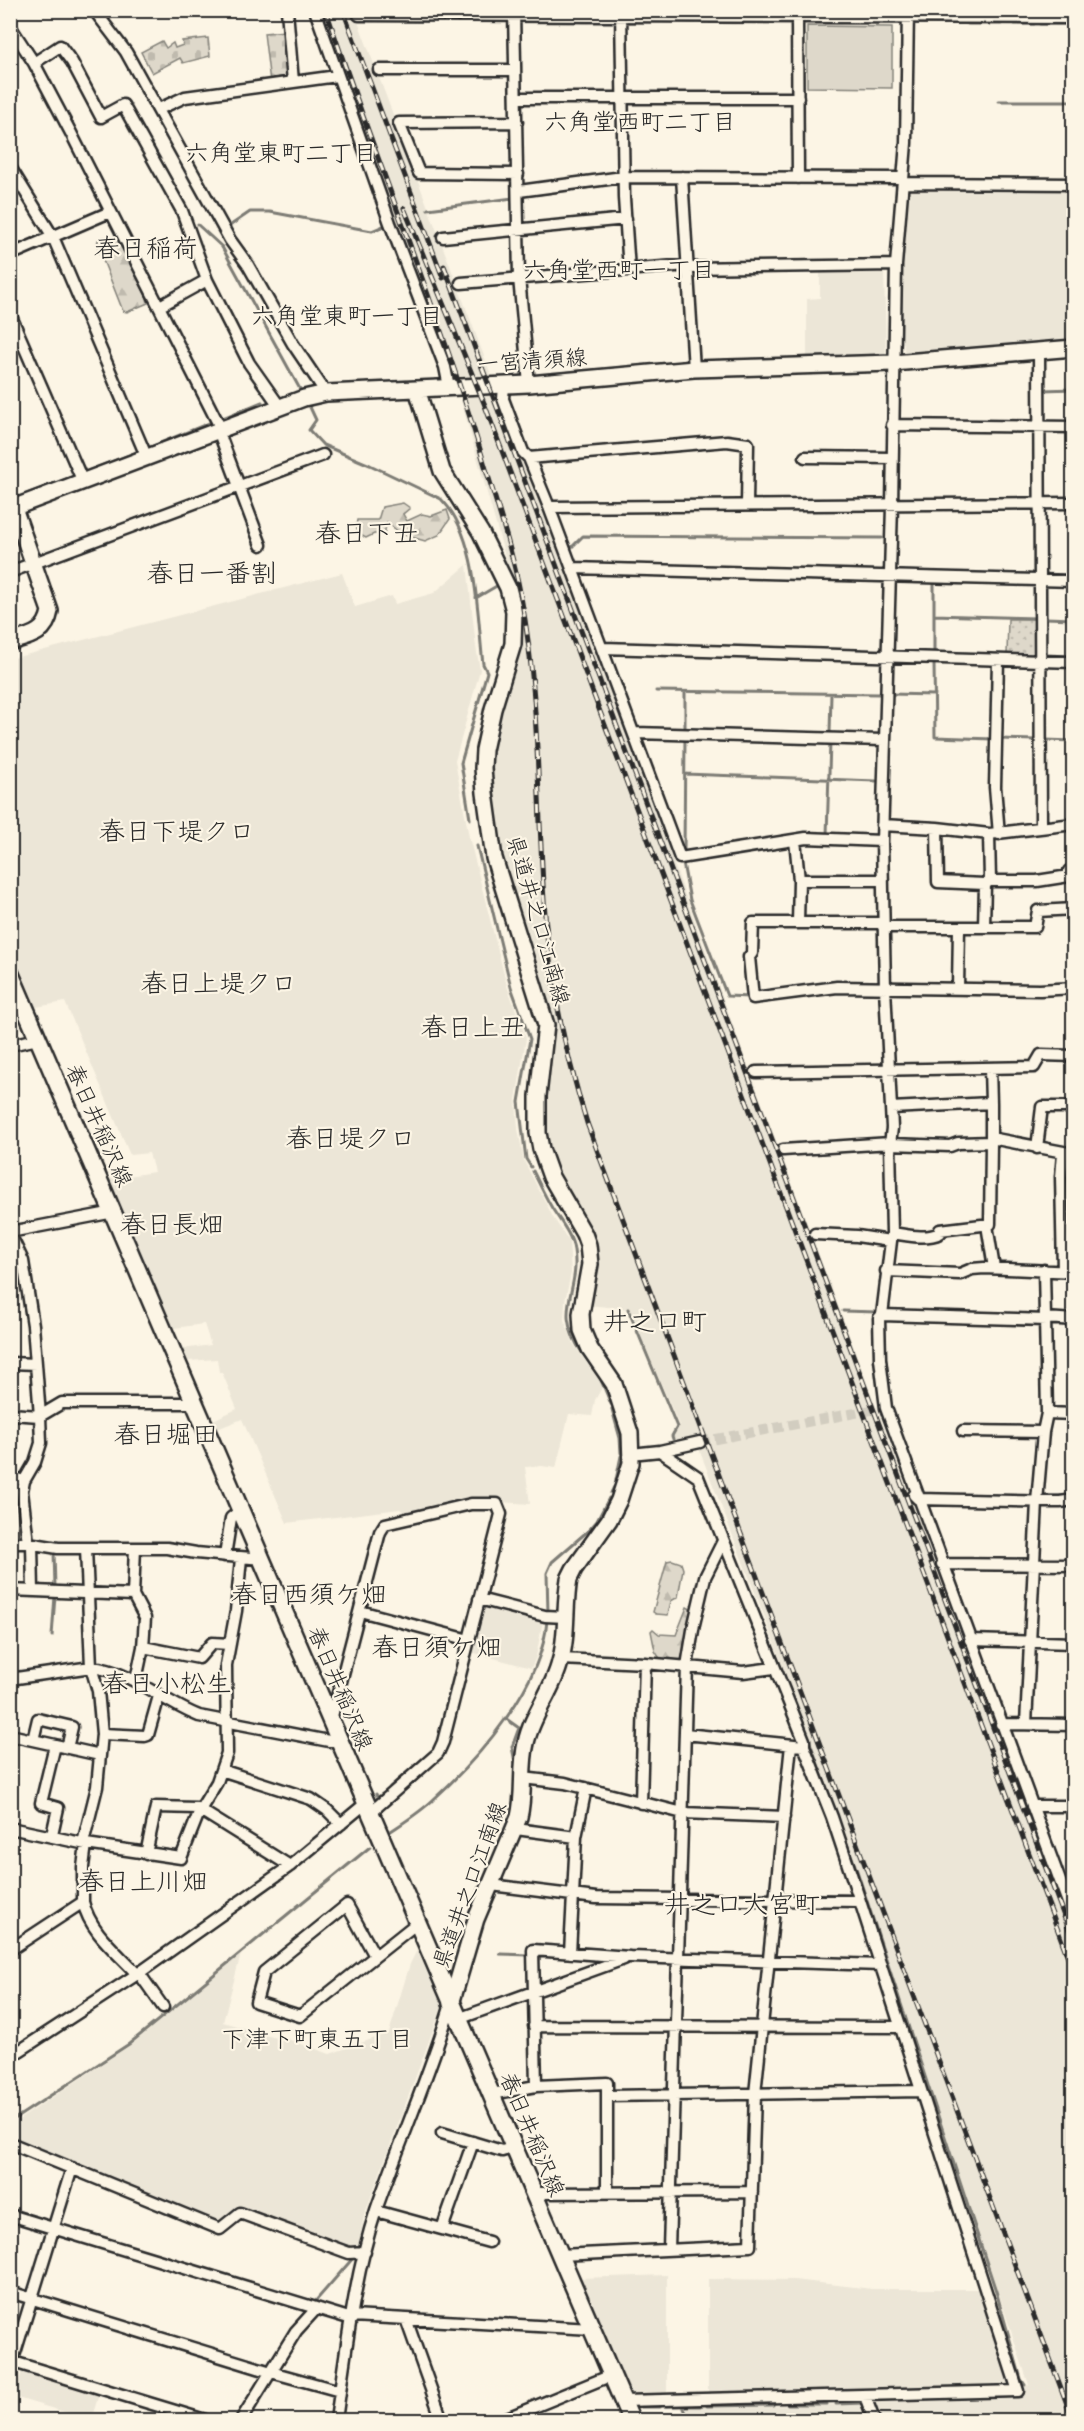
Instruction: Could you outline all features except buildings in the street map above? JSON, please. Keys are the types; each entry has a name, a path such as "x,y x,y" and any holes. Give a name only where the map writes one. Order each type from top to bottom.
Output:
{"main road":[{"name":"一宮清須線","path":"10,642 42,631 48,622 50,611 12,505 83,482 304,398 326,393 529,384 694,369 893,363 1074,348"},
{"name":"県道井之口江南線","path":"417,388 442,471 482,533 508,588 514,611 513,644 493,709 483,768 494,858 546,1025 538,1096 538,1133 541,1149 551,1177 588,1245 590,1263 581,1314 582,1330 590,1349 614,1384 630,1433 632,1455 625,1485 614,1513 569,1579 561,1659 557,1674 531,1726 526,1743 523,1804 516,1829 476,1919 455,2011"},
{"name":"春日井稲沢線","path":"10,973 631,2421"}],"street":[{"path":"110,10 97,14 126,52 230,240 248,266 293,344 326,393"},
{"path":"287,10 292,82"},
{"path":"315,10 390,223 445,368 449,387"},
{"path":"514,13 519,278 529,384"},
{"path":"359,15 621,13 797,16 908,13 1074,18"},
{"path":"621,13 623,177 630,270"},
{"path":"908,13 903,181 896,265 892,506 883,740 883,925 891,1108 891,1237 885,1271 880,1359 886,1408 1074,1919"},
{"path":"797,16 798,178"},
{"path":"10,26 34,63 160,306 220,430 261,545"},
{"path":"34,63 60,46 72,62 101,117 123,105 182,211 207,280 249,363 280,407"},
{"path":"379,70 515,70"},
{"path":"159,109 185,97 337,76"},
{"path":"516,98 798,98"},
{"path":"517,122 399,123 419,173 518,174"},
{"path":"10,166 53,237 147,458"},
{"path":"519,191 623,177 1074,184"},
{"path":"682,177 694,369"},
{"path":"10,255 110,212"},
{"path":"443,237 626,219"},
{"path":"461,283 688,266 896,265"},
{"path":"160,306 207,280"},
{"path":"10,314 83,482"},
{"path":"1039,351 1041,826"},
{"path":"504,385 503,399 522,452 529,458 549,507 680,858 806,838 882,841"},
{"path":"892,424 1074,427"},
{"path":"529,458 727,441 748,444 747,505"},
{"path":"10,572 323,455"},
{"path":"805,457 892,458"},
{"path":"549,507 1074,503"},
{"path":"572,567 1074,581"},
{"path":"603,648 1074,662"},
{"path":"984,927 987,882 994,834 998,660"},
{"path":"635,733 883,740"},
{"path":"882,825 994,834 1041,826 1074,824"},
{"path":"937,828 938,882 1037,881 1069,876 1069,871 1074,871"},
{"path":"795,840 799,880 798,923"},
{"path":"799,880 883,880"},
{"path":"1074,909 1038,911 1035,927 753,923 752,953 749,957 753,998 837,987 1074,988"},
{"path":"958,989 959,927"},
{"path":"10,1045 38,1039"},
{"path":"756,1072 1034,1066 1041,1055 1074,1056"},
{"path":"815,1234 928,1237 936,1235 940,1230 990,1224 990,1068"},
{"path":"891,1108 991,1103"},
{"path":"1037,1148 1041,1107 1074,1107"},
{"path":"783,1150 890,1143 939,1146 991,1140 1068,1153 1060,1177 1068,1271 994,1268 972,1269 960,1274 885,1271"},
{"path":"33,1591 30,1544 22,1491 24,1480 35,1462 40,1443 40,1416 33,1325 23,1261 10,1233 114,1212"},
{"path":"987,1225 994,1268"},
{"path":"1026,1724 1037,1502 1043,1432 1047,1413 1044,1270"},
{"path":"881,1316 1074,1320"},
{"path":"881,1316 876,1325 874,1360 878,1408 910,1491 918,1499 1037,1502 1074,1500"},
{"path":"10,1363 36,1364"},
{"path":"10,1414 40,1416 62,1403 195,1402"},
{"path":"1047,1413 1074,1414"},
{"path":"963,1431 1043,1432"},
{"path":"632,1455 700,1442"},
{"path":"623,2401 1018,2391 860,1901 832,1817 804,1746 804,1740 698,1477 660,1451"},
{"path":"10,1477 24,1480"},
{"path":"11,2054 138,1973 290,1866 341,1824 368,1808 438,1753 443,1742 501,1514 497,1504 471,1504 385,1524 380,1532 331,1720"},
{"path":"225,1556 231,1518 240,1510"},
{"path":"669,2249 687,1666 705,1577 723,1541"},
{"path":"10,1543 58,1548 167,1548 262,1559"},
{"path":"86,1548 91,1667 98,1692 102,1734 97,1787 84,1843 83,1902 86,1914 99,1933 138,1973 163,2007"},
{"path":"135,1548 133,1595 145,1618 143,1647 136,1680"},
{"path":"10,1828 146,1854 180,1858 227,1753 226,1665 236,1611 241,1558"},
{"path":"942,1564 1074,1565"},
{"path":"10,1590 133,1595"},
{"path":"479,1599 545,1616 565,1617"},
{"path":"360,1611 469,1640"},
{"path":"970,1640 1074,1642"},
{"path":"143,1647 199,1658 212,1643 230,1644"},
{"path":"561,1659 743,1671 774,1668"},
{"path":"641,1803 645,1663"},
{"path":"10,1679 91,1667 103,1668 136,1680 178,1708 198,1716 339,1741"},
{"path":"102,1734 148,1735 159,1696"},
{"path":"33,1740 38,1719 72,1727 67,1748"},
{"path":"1002,1724 1074,1725"},
{"path":"685,1734 804,1746"},
{"path":"10,1735 100,1755"},
{"path":"51,1835 58,1808 41,1803 55,1745"},
{"path":"560,2255 750,2246 755,2094 791,1745"},
{"path":"221,1770 310,1799 327,1810 341,1824"},
{"path":"524,1778 586,1788 683,1813 784,1818"},
{"path":"570,1953 576,1837 586,1788"},
{"path":"1032,1806 1074,1806"},
{"path":"146,1854 156,1807 200,1810 290,1866"},
{"path":"516,1829 576,1837"},
{"path":"491,1885 573,1896 860,1901"},
{"path":"10,1950 83,1902"},
{"path":"375,1956 347,1905 264,1972 256,2002 300,2016 417,1923"},
{"path":"536,2086 533,1950 630,1957 881,1965"},
{"path":"336,2421 352,2318 376,2211 455,2011 533,1992 630,1957"},
{"path":"534,2026 901,2027"},
{"path":"492,2094 536,2086 607,2083 607,2193"},
{"path":"607,2096 921,2091"},
{"path":"442,2133 502,2151 515,2147"},
{"path":"442,2229 473,2142"},
{"path":"10,2143 220,2229 240,2213 349,2253 365,2252"},
{"path":"72,2168 11,2364 205,2421"},
{"path":"534,2193 752,2192"},
{"path":"376,2211 489,2242"},
{"path":"10,2215 352,2318 592,2329"},
{"path":"10,2292 340,2391"},
{"path":"241,2421 296,2331 316,2309"},
{"path":"406,2319 442,2421"},
{"path":"502,2421 612,2375"},
{"path":"866,2396 874,2421"}],"shaded area":[{"path":"319,11 354,11 493,380 452,381"},
{"path":"907,187 1073,188 1073,339 1006,347 904,352 904,343 899,343 901,265"},
{"path":"820,271 884,271 886,355 807,358 807,299 820,298"},
{"path":"500,392 500,400 525,467 536,480 574,591 745,1058 1073,1932 1073,2420 877,2420 871,2402 964,2399 968,2395 1016,2394 1018,2398 1022,2397 1020,2388 1029,2385 858,1870 765,1618 695,1439 675,1441 673,1436 679,1425 629,1309 587,1305 594,1274 556,1177 541,1125 551,1040 498,854 487,754 520,610 459,393"},
{"path":"467,565 480,670 455,761 469,837 507,986 526,1038 516,1100 524,1161 554,1219 569,1241 571,1273 565,1301 564,1320 574,1345 603,1386 595,1400 592,1416 569,1414 556,1468 525,1467 530,1504 470,1500 408,1515 400,1509 287,1523 242,1419 217,1429 213,1420 237,1409 222,1372 219,1372 217,1359 188,1361 183,1349 211,1345 204,1324 174,1328 109,1179 154,1172 149,1153 130,1155 65,1002 36,1007 11,947 10,659 342,573 355,607 392,596 395,604 434,593"},
{"path":"487,1604 543,1620 536,1657 531,1668 471,1652 482,1606"},
{"path":"417,1950 442,2006 364,2216 359,2244 353,2248 239,2207 223,2222 215,2223 11,2139 11,2125 132,2044 241,1954 223,2022 286,2041 287,2039 330,2054 389,2033 410,1964"},
{"path":"667,2275 667,2393 630,2394 580,2278"},
{"path":"708,2279 794,2280 872,2289 983,2289 1011,2378 1006,2387 708,2393"},
{"path":"23,2368 100,2391 91,2420 14,2397"},
{"path":"865,2404 870,2420 690,2420 684,2407"}],"green space":[{"path":"807,26 892,27 892,88 807,87"},
{"path":"285,31 290,77 270,82 264,33"},
{"path":"208,38 210,56 183,63 180,58 152,73 141,52 162,41 166,48 173,43 175,48 183,45 182,41"},
{"path":"104,237 118,239 148,303 127,312 123,311 97,245 98,240"},
{"path":"403,503 410,508 403,514 407,521 422,514 431,516 447,510 450,519 439,535 425,541 401,534 387,522 384,534 374,534 366,538 359,533 356,526 357,520 378,520 382,507"},
{"path":"1008,619 1037,619 1037,653 1034,656 1007,655"},
{"path":"667,1561 681,1563 683,1569 678,1597 671,1601 668,1615 656,1614 653,1612"},
{"path":"687,1607 692,1610 683,1659 661,1660 655,1651 651,1631 653,1629 659,1634 676,1635"}],"waterway":[{"path":"526,21 573,21"},
{"path":"580,21 596,21"},
{"path":"608,21 618,22"},
{"path":"625,22 653,21"},
{"path":"914,23 945,23"},
{"path":"968,24 1001,24"},
{"path":"1015,24 1034,24"},
{"path":"1040,24 1064,24"},
{"path":"999,101 1074,101"},
{"path":"585,188 618,183"},
{"path":"628,183 678,183"},
{"path":"688,183 779,183"},
{"path":"523,196 578,189"},
{"path":"428,209 513,198"},
{"path":"228,227 250,212 270,212 372,231 386,225"},
{"path":"198,225 222,247 301,391"},
{"path":"1043,390 1074,389"},
{"path":"223,418 262,402"},
{"path":"309,405 316,420 309,430 323,445 441,499 453,514 462,533 474,577 483,664 487,672 461,763 470,819"},
{"path":"153,446 212,422"},
{"path":"88,471 137,452"},
{"path":"248,489 322,461"},
{"path":"19,497 72,477"},
{"path":"572,547 583,536 882,538"},
{"path":"934,582 934,653"},
{"path":"476,598 500,584"},
{"path":"934,615 1036,618"},
{"path":"1045,618 1074,619"},
{"path":"934,663 935,737 993,739"},
{"path":"656,691 880,694"},
{"path":"685,692 685,729"},
{"path":"830,733 831,694"},
{"path":"890,694 935,695"},
{"path":"684,852 685,737"},
{"path":"1000,739 1036,740"},
{"path":"1045,740 1074,741"},
{"path":"827,835 830,742"},
{"path":"685,774 876,781"},
{"path":"477,846 511,987 530,1039 519,1102 526,1159 531,1167"},
{"path":"683,863 690,900 727,996 750,997"},
{"path":"533,1171 573,1244 575,1265 569,1301 569,1325 583,1354"},
{"path":"628,1309 677,1427 672,1436 673,1439"},
{"path":"843,1311 877,1312"},
{"path":"601,1380 611,1404"},
{"path":"612,1409 620,1438 621,1453"},
{"path":"1036,1457 1037,1438"},
{"path":"616,1480 621,1456"},
{"path":"681,1458 690,1465"},
{"path":"611,1493 614,1487"},
{"path":"1042,1496 1065,1496"},
{"path":"548,1613 547,1573 552,1562 589,1530 597,1521 609,1498"},
{"path":"54,1551 55,1588"},
{"path":"52,1636 55,1596"},
{"path":"391,1831 425,1807 453,1781 490,1740 522,1693 534,1669 543,1644 547,1620"},
{"path":"390,1787 433,1750 437,1744 446,1706"},
{"path":"505,1718 519,1728 512,1747 516,1767"},
{"path":"808,1737 857,1871 996,2291 1021,2379 1025,2385"},
{"path":"376,1794 378,1798 382,1794"},
{"path":"10,2122 129,2044 370,1847"},
{"path":"475,1898 481,1886"},
{"path":"468,1919 473,1905"},
{"path":"500,1954 528,1955"},
{"path":"537,1956 553,1957"},
{"path":"313,2304 354,2257 357,2258"},
{"path":"836,2404 864,2403"},
{"path":"788,2404 827,2404"},
{"path":"707,2406 773,2405"},
{"path":"666,2406 700,2406"},
{"path":"683,2406 689,2420"},
{"path":"641,2407 660,2407"}],"tunnel":[{"path":"700,1442 877,1409"}],"railway":[{"path":"326,10 449,354 514,565 528,638 536,720 543,885 552,976 561,1025 587,1123 1073,2420"},
{"path":"343,10 443,278"},
{"path":"404,208 484,403 1074,1973"},
{"path":"444,266 1074,1943"}],"district":[{"name":"六角堂西町二丁目","path":"640,122"},
{"name":"六角堂東町二丁目","path":"281,153"},
{"name":"春日稲荷","path":"146,248"},
{"name":"六角堂西町一丁目","path":"619,270"},
{"name":"六角堂東町一丁目","path":"347,316"},
{"name":"春日下丑","path":"367,533"},
{"name":"春日一番割","path":"212,573"},
{"name":"春日下堤クロ","path":"177,831"},
{"name":"春日上堤クロ","path":"219,983"},
{"name":"春日上丑","path":"473,1027"},
{"name":"春日堤クロ","path":"351,1138"},
{"name":"春日長畑","path":"172,1224"},
{"name":"井之口町","path":"655,1321"},
{"name":"春日堀田","path":"166,1434"},
{"name":"春日西須ケ畑","path":"309,1594"},
{"name":"春日須ケ畑","path":"437,1647"},
{"name":"春日小松生","path":"167,1683"},
{"name":"春日上川畑","path":"143,1881"},
{"name":"井之口大宮町","path":"742,1904"},
{"name":"下津下町東五丁目","path":"317,2039"}]}
